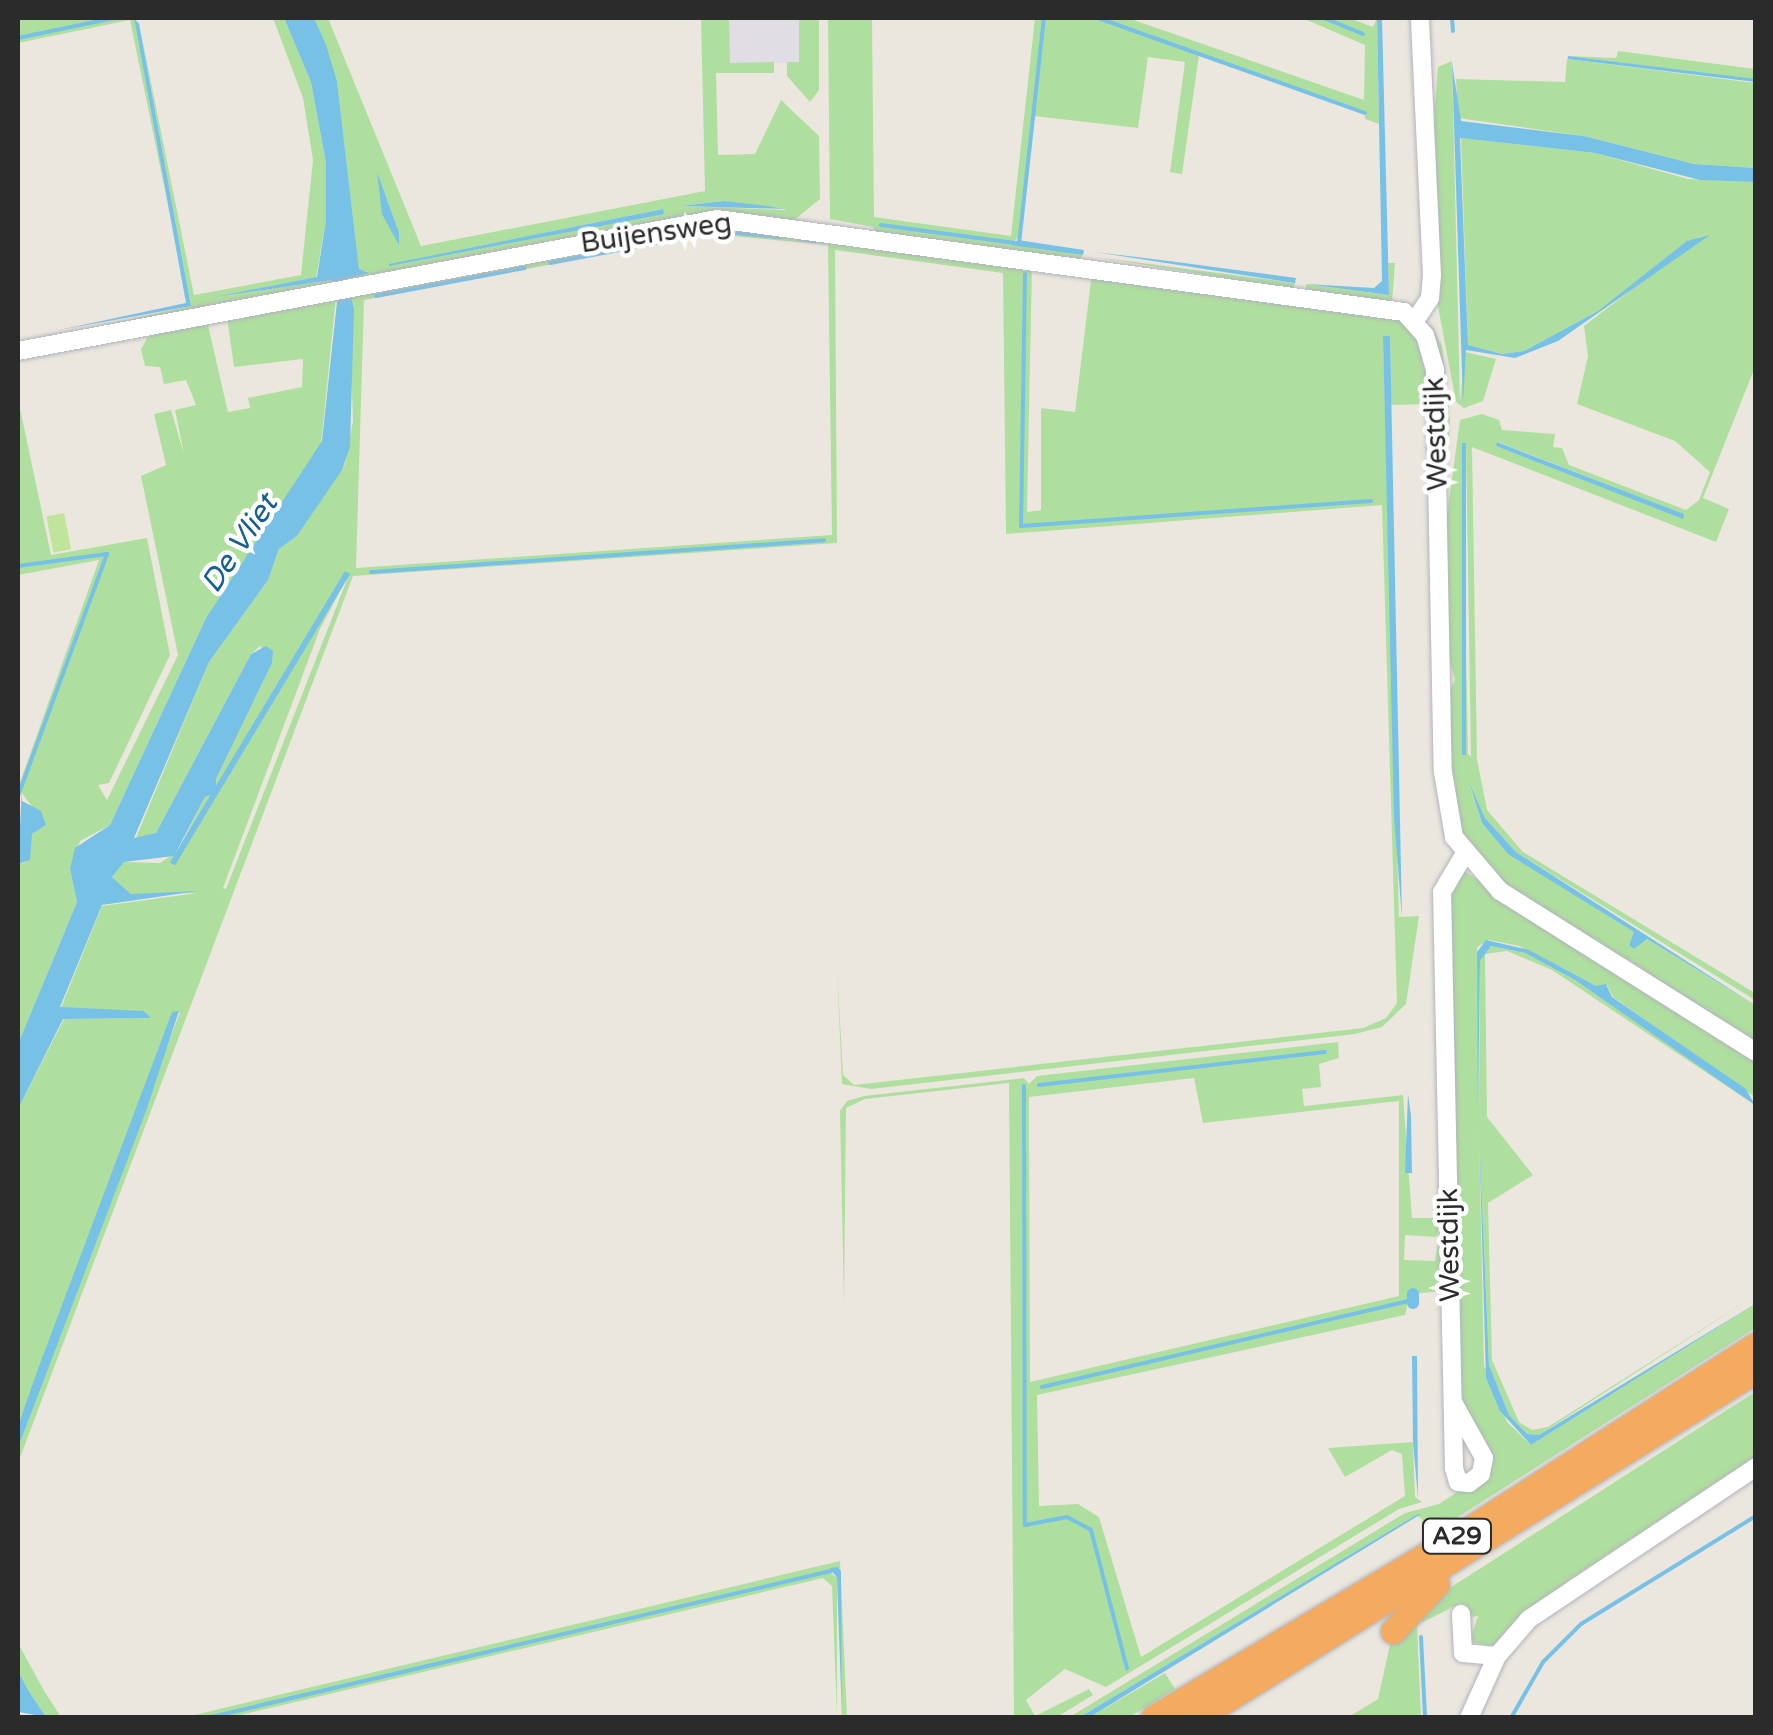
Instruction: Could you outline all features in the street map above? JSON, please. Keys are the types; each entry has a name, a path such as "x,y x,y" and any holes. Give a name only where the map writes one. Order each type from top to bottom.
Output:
{"highway":[{"name":"A29","path":"1153,1718 1460,1535 1756,1345"},
{"name":"A29","path":"1198,1718 1462,1558 1756,1370"},
{"name":"A29","path":"1393,1631 1462,1558"}],"street":[{"path":"1416,319 1432,283 1420,18"},
{"name":"Buijensweg","path":"18,352 736,220 1367,304 1416,319"},
{"name":"Westdijk","path":"1416,319 1434,371 1444,782 1449,824 1464,855 1500,891 1756,1052"},
{"name":"Westdijk","path":"1453,1402 1442,892 1464,855"},
{"path":"1469,1718 1497,1656 1548,1604 1756,1467"},
{"path":"1461,1614 1462,1653 1497,1656"}],"shaded area":[{"path":"729,18 799,18 799,63 729,63"}],"green space":[{"path":"18,18 134,18 170,215 130,20 18,43"},
{"path":"138,18 194,295 301,275 313,160 303,98 273,18 284,18 311,82 326,163 326,220 316,278 209,298 332,280 334,287 58,335 191,306"},
{"path":"314,18 328,18 421,246 705,191 701,18 729,18 730,63 774,62 774,73 716,73 718,155 755,154 781,100 819,136 820,199 793,221 742,215 347,284 347,277 369,272 359,270 337,81","holes":["724,201 785,209 785,210 681,206","662,209 664,213 390,264"]},
{"path":"799,18 819,18 819,90 810,102 787,76 787,62 799,62"},
{"path":"828,18 872,18 874,217 1011,236 1035,18 1043,18 1019,237 1011,244 1083,255 1079,261 875,233 873,227 830,219"},
{"path":"1045,18 1095,18 1199,55 1182,174 1170,172 1185,62 1148,57 1138,128 1034,116"},
{"path":"1101,18 1128,18 1364,100 1365,45 1302,18 1349,18 1373,27 1377,18 1379,124 1365,119 1365,111"},
{"path":"1618,51 1755,69 1755,80 1568,56 1616,58"},
{"path":"1567,59 1755,83 1755,168 1694,164 1584,136 1458,118 1456,79 1565,82"},
{"path":"1452,61 1460,402 1465,352 1496,359 1483,401 1464,408 1456,402 1436,296 1432,142 1438,67"},
{"path":"1461,138 1595,153 1688,179 1755,182 1755,367 1703,498 1729,509 1716,542 1472,447 1477,759 1487,810 1523,852 1755,993 1755,1000 1516,852 1485,818 1469,783 1482,823 1509,854 1634,932 1629,945 1634,948 1647,939 1755,1005 1755,1046 1515,895 1477,862 1452,812 1449,692 1455,680 1448,656 1445,530 1460,420 1482,414 1499,420 1502,430 1555,434 1553,447 1562,448 1569,465 1686,510 1699,500 1710,472 1675,441 1577,404 1588,356 1584,326 1708,231 1598,311 1524,351 1502,354 1468,345","holes":["1498,442 1683,514 1683,518 1496,446","1462,443 1466,444 1471,757 1468,754"]},
{"path":"723,225 1032,264 1027,512 1041,510 1041,408 1075,412 1092,272 1398,319 1410,329 1427,359 1429,404 1391,405 1390,336 1383,337 1399,917 1419,916 1406,1004 1382,1027 1355,1034 871,1089 842,1084 837,968 843,1075 854,1085 1363,1028 1386,1018 1397,1003 1382,505 1006,534 1003,273 835,250 837,543 353,576 18,1463 18,1448 180,1012 172,1013 18,1426 18,1109 64,1019 150,1018 144,1011 60,1010 102,906 197,893 131,894 112,877 124,862 160,863 177,852 205,797 217,793 216,779 271,665 260,646 251,654 156,833 135,840 209,662 268,580 279,549 297,536 345,464 353,421 349,294","holes":["711,234 828,245 832,535 356,568 364,300","350,572 226,889 223,888 320,629"]},
{"path":"1095,257 1295,283 1293,289"},
{"path":"1388,263 1395,263 1392,302 1306,290 1306,284 1389,295"},
{"path":"336,297 321,445 206,618 110,825 80,841 70,869 77,902 18,1044 18,864 26,862 32,834 46,825 18,788 99,560 18,575 18,399 51,555 147,538 170,655 109,783 98,785 107,800 178,655 141,476 166,465 154,414 171,410 184,454 175,410 196,405 186,380 164,384 160,367 145,366 141,349 152,330 207,321 228,412 250,408 248,398 302,387 303,359 234,367 227,317"},
{"path":"1431,324 1442,346 1450,419 1445,502"},
{"path":"64,513 71,549 53,553 46,516"},
{"path":"1464,871 1755,1059 1755,1097 1613,997 1607,985 1596,986 1519,946 1489,940 1477,947 1479,1114 1480,961 1485,954 1487,1117 1533,1175 1488,1203 1492,1360 1519,1422 1532,1430 1548,1427 1756,1295 1539,1435 1527,1434 1509,1415 1489,1365 1479,1132 1484,1366 1507,1422 1531,1445 1755,1304 1755,1328 1422,1540 1422,1519 1416,1515 1080,1717 1068,1718 1405,1513 1439,1504 1480,1477 1461,1407 1445,900"},
{"path":"1491,946 1525,953 1575,980 1719,1076 1755,1105 1552,970 1507,951 1485,954"},
{"path":"1338,1042 1339,1058 1319,1064 1321,1087 1302,1089 1304,1106 1403,1095 1412,1218 1442,1218 1436,1237 1405,1235 1404,1260 1435,1261 1439,1238 1447,1233 1446,1304 1431,1313 1443,1305 1444,1291 1410,1294 1405,1315 1037,1395 1039,1506 1078,1504 1099,1517 1141,1657 1405,1496 1402,1454 1392,1450 1345,1477 1328,1448 1413,1442 1415,1497 1422,1502 1399,1509 1106,1687 1065,1669 1026,1700 1035,1716 1089,1689 1093,1695 1057,1717 1014,1717 1009,1083 865,1099 846,1108 844,1304 840,1111 847,1101 864,1096 1024,1078 1029,1084 1037,1076","holes":["1194,1078 1203,1123 1399,1101 1399,1296 1030,1382 1029,1097"]},
{"path":"1755,1392 1755,1457 1569,1580 1491,1647 1470,1641 1478,1616 1470,1617 1461,1603 1417,1625 1421,1717 1347,1718 1378,1699 1391,1640 1428,1602"},
{"path":"840,1561 847,1717 842,1717 840,1568 831,1573 837,1578 837,1717 832,1586 823,1578 232,1717 182,1718"},
{"path":"18,1643 61,1717 46,1717 28,1690 18,1671"},
{"path":"1165,1673 1175,1689 1145,1708 1129,1717 1090,1717"}],"water":[{"path":"134,18 139,24 191,306 59,330 186,303"},
{"path":"284,18 314,18 326,45 337,81 359,269 369,273 346,279 354,309 350,447 342,470 297,536 279,549 268,580 209,662 134,838 156,833 251,654 266,646 273,651 272,663 216,779 217,793 205,797 174,856 124,862 112,877 131,894 198,891 102,905 60,1007 144,1011 151,1018 63,1019 18,1109 18,1044 77,902 70,869 75,848 110,825 206,618 322,441 337,302 332,280 209,298 317,277 326,220 326,163 311,82"},
{"path":"1377,18 1382,18 1389,295 1306,284 1374,288 1382,281"},
{"path":"1568,56 1756,79 1755,82"},
{"path":"1452,63 1461,121 1584,136 1694,164 1756,168 1755,182 1700,180 1595,153 1460,138 1468,345 1502,354 1524,351 1598,311 1687,241 1710,235 1558,341 1515,358 1466,350 1463,403"},
{"path":"377,172 399,233 399,245 382,214"},
{"path":"724,201 760,205 785,209 681,206"},
{"path":"663,209 664,214 389,266 389,264"},
{"path":"1018,240 1084,250 1083,255 1011,245"},
{"path":"1095,252 1169,261 1296,278 1295,283"},
{"path":"1383,336 1390,336 1402,918 1394,817"},
{"path":"1497,442 1684,514 1683,519 1496,446"},
{"path":"1462,443 1466,443 1466,755 1462,755"},
{"path":"345,571 350,574 175,866 170,862"},
{"path":"1469,782 1485,818 1516,852 1755,1005 1647,939 1634,949 1629,945 1634,932 1508,854 1482,823"},
{"path":"22,788 22,801 41,811 46,825 32,834 30,860 18,864"},
{"path":"1486,940 1529,950 1596,986 1606,984 1612,997 1746,1089 1755,1105 1575,980 1525,953 1491,946 1480,961 1478,1114 1477,952"},
{"path":"179,1011 146,1111 18,1448 18,1426 38,1369 172,1012"},
{"path":"1408,1094 1411,1116 1412,1173 1405,1173"},
{"path":"1479,1132 1489,1365 1509,1415 1527,1434 1539,1435 1755,1304 1531,1445 1500,1411 1486,1378"},
{"path":"1412,1356 1417,1356 1418,1498 1413,1442"},
{"path":"1421,1514 1090,1717 1080,1717 1416,1515"},
{"path":"838,1567 842,1718 837,1578 830,1568"},
{"path":"18,1671 28,1690 46,1717 19,1712"}],"waterway":[{"path":"18,38 114,18"},
{"path":"1019,244 1044,18"},
{"path":"1098,18 1365,113"},
{"path":"1324,18 1363,34"},
{"path":"1452,18 1453,31"},
{"path":"881,225 1015,243"},
{"path":"550,263 719,231 780,237"},
{"path":"800,239 815,241"},
{"path":"376,296 524,268"},
{"path":"1025,274 1021,526 1371,501"},
{"path":"371,572 824,540"},
{"path":"18,566 107,554 18,796"},
{"path":"1039,1085 1325,1052"},
{"path":"1024,1086 1025,1525 1067,1517 1091,1530 1127,1668"},
{"path":"1413,1294 1413,1303"},
{"path":"1042,1387 1413,1300"},
{"path":"1511,1718 1543,1662 1581,1624 1756,1516"},
{"path":"207,1718 835,1570"},
{"path":"1421,1637 1425,1717"}],"water label":[{"name":"De Vliet","path":"240,544"}]}
